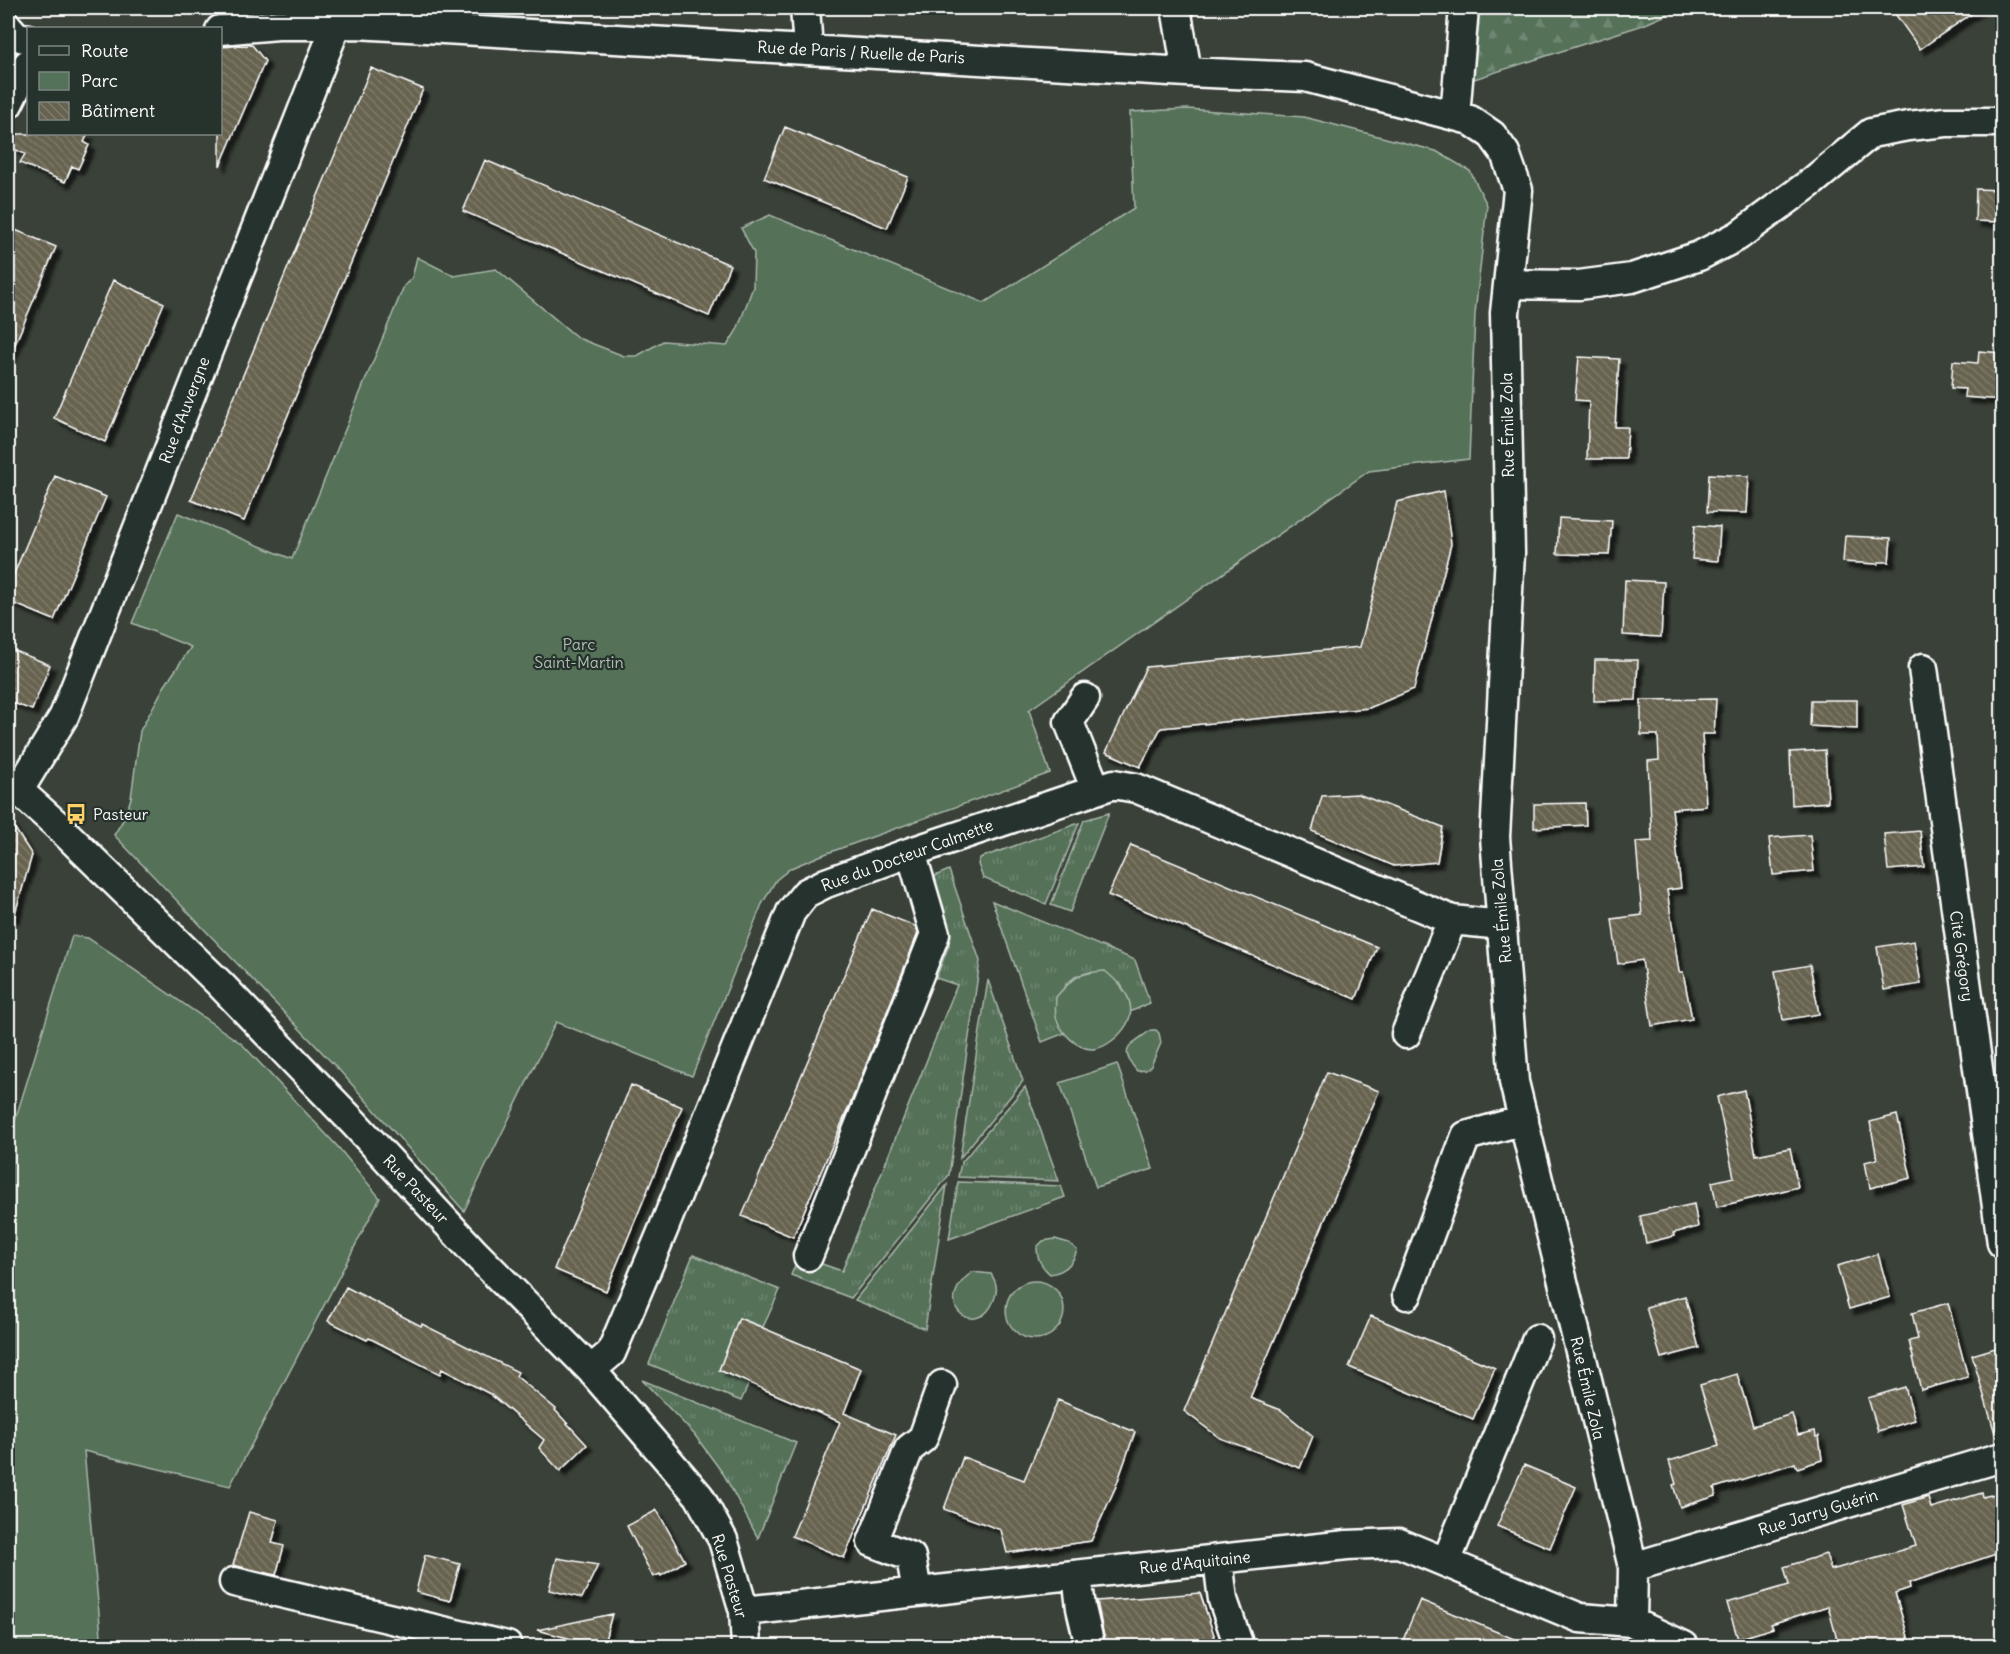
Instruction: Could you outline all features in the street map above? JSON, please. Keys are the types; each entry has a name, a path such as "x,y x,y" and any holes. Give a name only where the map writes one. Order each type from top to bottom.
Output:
{"street":[{"path":"8,22 10,8"},
{"path":"805,8 808,49"},
{"path":"1176,8 1187,72"},
{"path":"1455,116 1464,8"},
{"name":"Rue de Paris / Ruelle de Paris","path":"222,30 277,16 337,23 1305,77 1470,120 1492,135"},
{"name":"Rue d'Auvergne","path":"13,785 64,716 337,23"},
{"path":"8,27 16,36 27,39"},
{"path":"8,104 27,66"},
{"path":"1508,284 1579,285 1632,278 1699,256 1738,236 1814,181 1871,133 1946,122 2002,122"},
{"name":"Rue Émile Zola","path":"1492,135 1505,153 1518,190 1505,313 1510,553 1495,837 1514,1082 1633,1567 1632,1622"},
{"name":"Cité Grégory","path":"1923,668 2002,1243"},
{"path":"1085,698 1068,722 1096,790"},
{"name":"Rue du Docteur Calmette","path":"591,1370 611,1353 791,912 806,893 826,883 1114,784 1136,788 1452,920 1502,925"},
{"name":"Rue Pasteur","path":"13,785 56,824 219,984 354,1123 473,1251 591,1370 699,1496 723,1540 744,1611 746,1647"},
{"path":"808,1256 935,934 911,852"},
{"path":"1406,1034 1452,920"},
{"path":"1407,1295 1466,1136 1524,1120"},
{"path":"1446,1562 1537,1339"},
{"path":"917,1592 911,1557 872,1542 909,1449 923,1438 942,1385"},
{"name":"Rue Jarry Guérin","path":"1633,1567 2002,1456"},
{"name":"Rue d'Aquitaine","path":"744,1611 1347,1545 1399,1544 1580,1618 1632,1622"},
{"path":"1218,1560 1223,1600 1239,1647"},
{"path":"1077,1575 1081,1608 1090,1647"},
{"path":"234,1582 507,1647"},
{"path":"1632,1622 1684,1647"}],"green space":[{"path":"1472,8 1682,8 1643,25 1465,82"},
{"name":"Parc Saint-Martin","path":"1187,109 1304,117 1436,151 1470,171 1487,205 1475,314 1469,459 1369,471 1029,710 1050,773 791,868 776,880 762,904 692,1076 556,1022 464,1211 340,1071 114,835 125,817 131,798 140,731 164,687 191,647 132,623 178,513 292,559 404,286 412,278 417,257 454,276 496,269 578,338 624,356 637,356 663,341 727,346 737,330 753,287 754,253 741,228 770,215 984,303 1134,208 1130,112"},
{"path":"1109,813 1070,912 1051,905 1084,820"},
{"path":"1079,823 1046,904 983,878 978,864 980,858"},
{"path":"949,870 980,961 949,1175 851,1298 791,1275 799,1256 842,1271 957,985 936,978 949,945 949,937 928,879"},
{"path":"992,901 1135,960 1150,1003 1130,1012 1129,1000 1120,983 1090,972 1076,976 1066,985 1057,1020 1065,1033 1042,1042"},
{"path":"72,936 88,938 242,1044 338,1147 380,1198 230,1486 84,1451 102,1646 8,1646 8,1143"},
{"path":"1105,971 1127,995 1131,1013 1122,1031 1113,1040 1098,1048 1086,1048 1066,1035 1059,1025 1056,1014 1056,997 1077,977"},
{"path":"988,980 1023,1081 960,1158"},
{"path":"1151,1030 1159,1033 1161,1043 1151,1066 1146,1070 1137,1071 1127,1052 1133,1044"},
{"path":"1117,1064 1153,1169 1096,1187 1060,1083"},
{"path":"1025,1087 1059,1181 958,1177 961,1163"},
{"path":"958,1182 1061,1186 1065,1197 949,1239"},
{"path":"947,1185 925,1329 855,1300"},
{"path":"1055,1239 1069,1243 1077,1250 1068,1266 1050,1274 1040,1262 1037,1247 1043,1241"},
{"path":"693,1255 780,1290 763,1327 739,1318 719,1370 749,1383 741,1401 649,1364"},
{"path":"972,1272 991,1274 996,1290 994,1300 987,1312 978,1317 969,1318 961,1314 956,1306 955,1296 960,1285"},
{"path":"1035,1281 1046,1283 1056,1289 1062,1299 1064,1310 1062,1321 1056,1331 1046,1337 1035,1339 1024,1337 1014,1331 1008,1321 1006,1310 1008,1299 1014,1289 1024,1283"},
{"path":"642,1380 796,1443 758,1538 724,1475 694,1434"}],"building":[{"path":"1891,8 1980,8 1920,49"},
{"path":"252,45 265,61 220,166 220,135 222,135 222,47"},
{"path":"371,68 423,89 244,521 191,500"},
{"path":"785,127 908,177 887,228 764,178"},
{"path":"8,134 88,135 84,142 89,145 78,169 72,166 65,182 20,163 25,154 8,146"},
{"path":"485,160 730,265 709,316 463,211"},
{"path":"1976,189 2002,190 2002,222 1975,221"},
{"path":"8,227 56,247 8,361"},
{"path":"113,280 164,303 105,442 54,418"},
{"path":"1979,351 2002,353 2002,400 1964,397 1965,389 1951,388 1953,361 1978,363"},
{"path":"1579,357 1619,359 1615,427 1628,427 1626,459 1587,459 1589,401 1575,400"},
{"path":"1709,474 1749,476 1747,513 1707,512"},
{"path":"55,476 106,497 54,620 8,601 8,588"},
{"path":"1444,491 1451,544 1414,689 1369,708 1161,728 1140,767 1106,752 1146,667 1360,647 1397,502"},
{"path":"1559,518 1612,521 1609,555 1557,554"},
{"path":"1695,525 1720,527 1718,561 1692,559"},
{"path":"1845,536 1891,538 1889,562 1878,564 1843,562"},
{"path":"1625,580 1664,582 1661,637 1623,635"},
{"path":"8,648 50,665 32,710 8,701"},
{"path":"1595,660 1638,660 1636,700 1594,701"},
{"path":"1716,699 1714,734 1702,734 1706,806 1672,809 1681,888 1667,890 1679,972 1683,972 1692,1019 1652,1026 1642,960 1618,964 1612,919 1642,915 1636,842 1652,841 1648,761 1659,760 1658,735 1641,735 1641,700"},
{"path":"1811,700 1857,700 1857,729 1810,726"},
{"path":"1825,750 1828,802 1792,805 1790,752"},
{"path":"1358,794 1443,827 1437,862 1394,866 1312,831 1322,796"},
{"path":"1585,803 1586,825 1534,828 1534,804"},
{"path":"8,818 32,855 14,917 8,916"},
{"path":"1920,831 1924,867 1888,870 1884,834"},
{"path":"1810,835 1814,871 1773,875 1769,838"},
{"path":"1131,845 1377,947 1356,999 1108,895"},
{"path":"872,909 915,926 918,933 859,1083 793,1237 742,1216"},
{"path":"1914,941 1921,984 1884,990 1877,947"},
{"path":"1810,965 1819,1014 1783,1020 1775,971"},
{"path":"1327,1072 1379,1091 1250,1398 1281,1410 1313,1436 1300,1468 1220,1438 1184,1411"},
{"path":"631,1085 682,1107 606,1291 554,1269"},
{"path":"1744,1090 1756,1155 1790,1148 1798,1187 1717,1207 1712,1182 1734,1177 1717,1097"},
{"path":"1897,1115 1911,1178 1870,1188 1865,1162 1877,1159 1870,1122"},
{"path":"1694,1204 1698,1227 1646,1243 1640,1216"},
{"path":"1878,1254 1890,1297 1849,1309 1837,1266"},
{"path":"346,1287 518,1372 516,1376 556,1409 587,1445 560,1471 539,1448 544,1440 490,1394 442,1369 440,1374 369,1338 367,1340 328,1321"},
{"path":"1685,1296 1699,1348 1661,1358 1646,1307"},
{"path":"1948,1303 1968,1377 1921,1390 1909,1341 1918,1339 1912,1313"},
{"path":"1371,1316 1495,1368 1473,1419 1349,1367"},
{"path":"739,1318 861,1369 844,1413 896,1435 844,1558 792,1536 840,1422 719,1370"},
{"path":"2002,1346 2002,1436 1996,1437 1972,1355"},
{"path":"1737,1374 1753,1426 1792,1414 1798,1435 1815,1431 1816,1437 1819,1436 1822,1460 1797,1468 1795,1463 1714,1488 1716,1496 1680,1507 1669,1461 1719,1446 1700,1385"},
{"path":"1905,1387 1915,1420 1878,1431 1868,1398"},
{"path":"1058,1400 1135,1432 1116,1486 1091,1541 1007,1553 1001,1530 944,1509 963,1457 1024,1480"},
{"path":"1524,1465 1576,1487 1550,1548 1497,1526"},
{"path":"2002,1492 2002,1552 1909,1583 1910,1588 1895,1593 1911,1647 1839,1647 1828,1606 1771,1624 1773,1628 1738,1639 1727,1603 1789,1585 1784,1567 1826,1554 1831,1570 1916,1546 1903,1505 1928,1497 1931,1508 1982,1493 1983,1497"},
{"path":"657,1510 685,1561 661,1576 660,1574 653,1577 627,1526"},
{"path":"249,1512 278,1520 272,1543 284,1546 276,1575 233,1565"},
{"path":"425,1555 460,1564 450,1601 416,1592"},
{"path":"557,1558 598,1565 582,1598 549,1590"},
{"path":"1200,1593 1218,1647 1106,1647 1097,1601"},
{"path":"1420,1600 1531,1646 1531,1647 1400,1647"},
{"path":"612,1614 603,1647 537,1630"}],"place":[{"name":"Pasteur","path":"76,814"}]}
